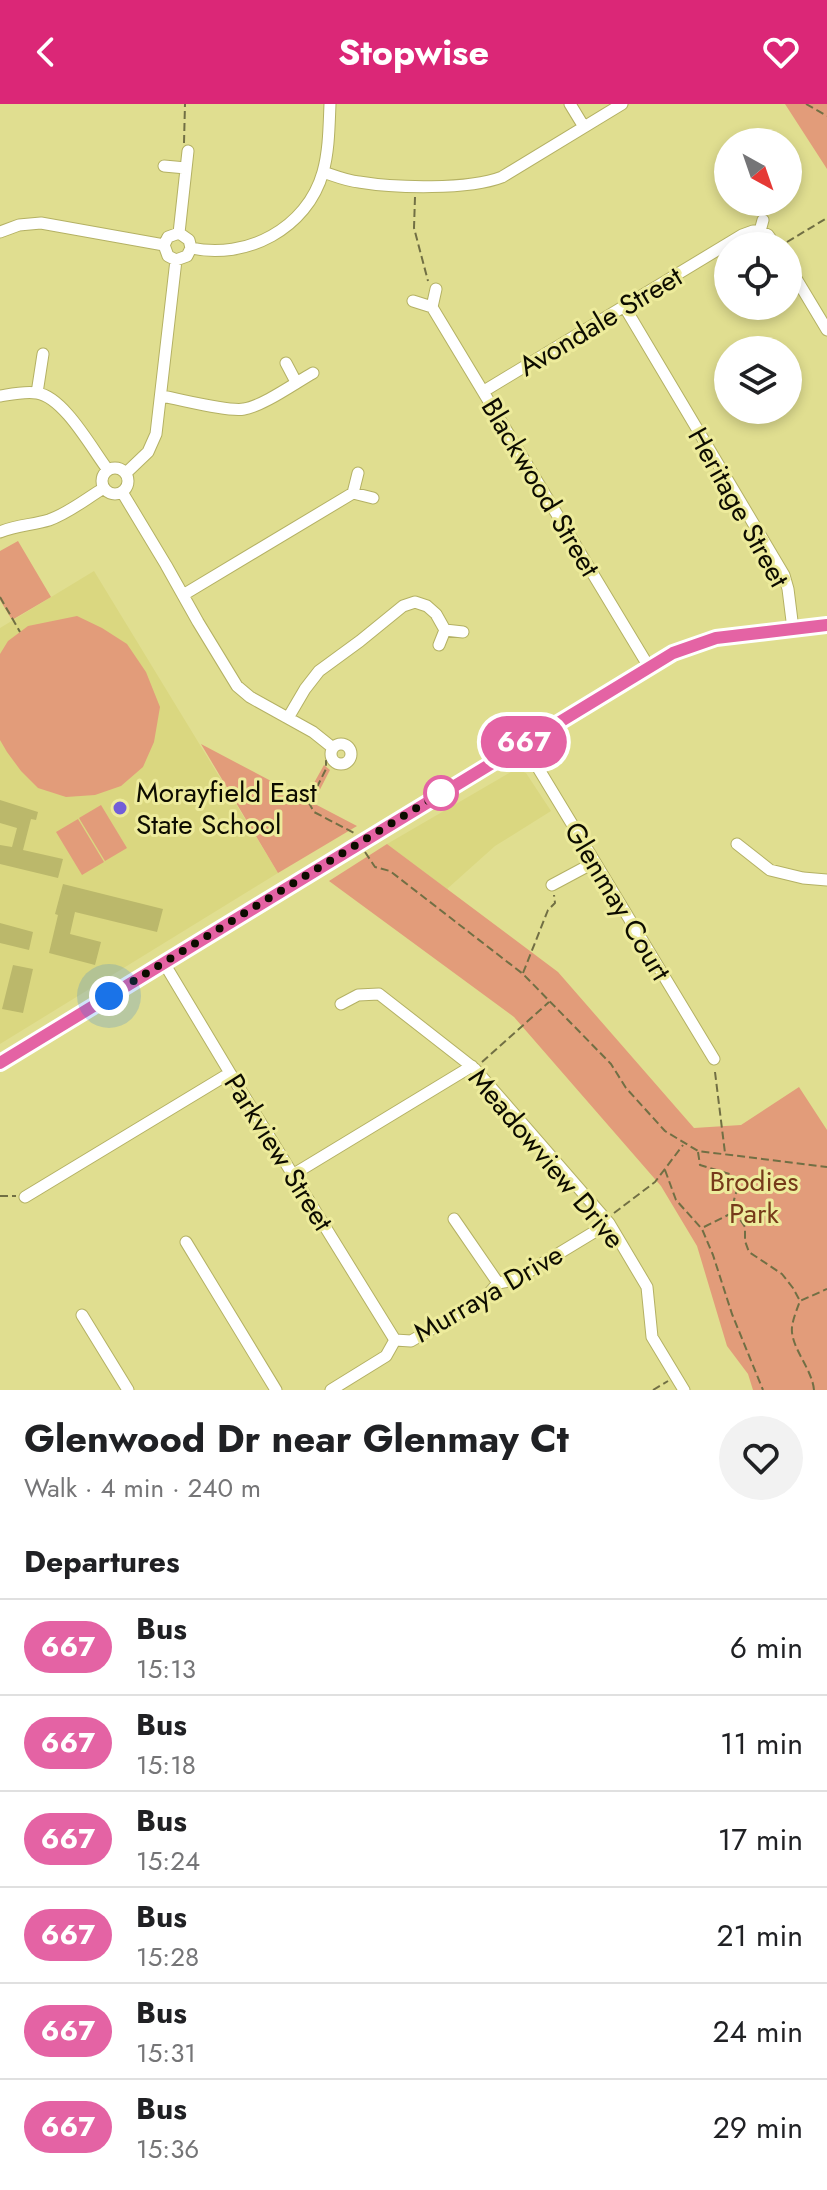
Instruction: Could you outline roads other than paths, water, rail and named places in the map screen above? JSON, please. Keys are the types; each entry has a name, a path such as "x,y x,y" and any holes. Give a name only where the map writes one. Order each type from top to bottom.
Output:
{"street":[{"path":"191,248 205,251 243,249 284,227 306,205 323,172 330,104"},
{"path":"570,104 584,127"},
{"path":"323,172 361,183 465,186 491,181 622,104"},
{"path":"179,233 188,151"},
{"path":"164,166 186,168"},
{"path":"0,232 19,225 41,223 164,245"},
{"name":"Avondale Street","path":"750,232 762,226 766,232"},
{"path":"179,233 189,240 191,248 187,256 176,260 168,256 164,245 168,237 179,233"},
{"name":"Avondale Street","path":"484,391 714,252"},
{"path":"126,473 142,459 152,444 158,424 176,260"},
{"path":"802,288 827,330"},
{"path":"413,301 432,307 436,289"},
{"name":"Heritage Street","path":"624,306 784,575 793,629"},
{"name":"Blackwood Street","path":"432,307 649,667"},
{"path":"37,393 43,354"},
{"path":"286,363 296,382"},
{"path":"161,396 244,409 313,373"},
{"path":"0,396 37,393 52,398 108,470"},
{"path":"116,467 126,473 128,485 122,492 115,494 104,488 103,476 108,470 116,467"},
{"path":"353,493 358,473"},
{"path":"0,532 47,521 104,488"},
{"path":"122,492 237,686 250,697 313,732 332,753"},
{"path":"183,595 353,493 373,498"},
{"path":"288,718 319,671 403,606 415,602 427,606 445,630"},
{"path":"0,1063 673,653 705,641 827,625"},
{"path":"445,630 463,632"},
{"path":"439,645 445,630"},
{"name":"Glenmay Court","path":"523,743 714,1059"},
{"path":"737,844 770,870 827,880"},
{"path":"552,885 595,862"},
{"name":"Parkview Street","path":"164,963 395,1340"},
{"name":"Meadowview Drive","path":"341,1004 358,995 379,994 474,1068 607,1221 647,1287 652,1337 684,1390"},
{"path":"294,1174 474,1068"},
{"path":"25,1197 230,1073"},
{"path":"454,1219 498,1283"},
{"name":"Murraya Drive","path":"331,1390 386,1356 395,1340 411,1341 485,1298 498,1283 515,1280 607,1221"},
{"path":"186,1242 276,1390"},
{"path":"82,1315 128,1390"}],"place":[{"name":"Morayfield East State School","path":"120,808"}],"park label":[{"name":"Brodies Park","path":"754,1197"}]}
